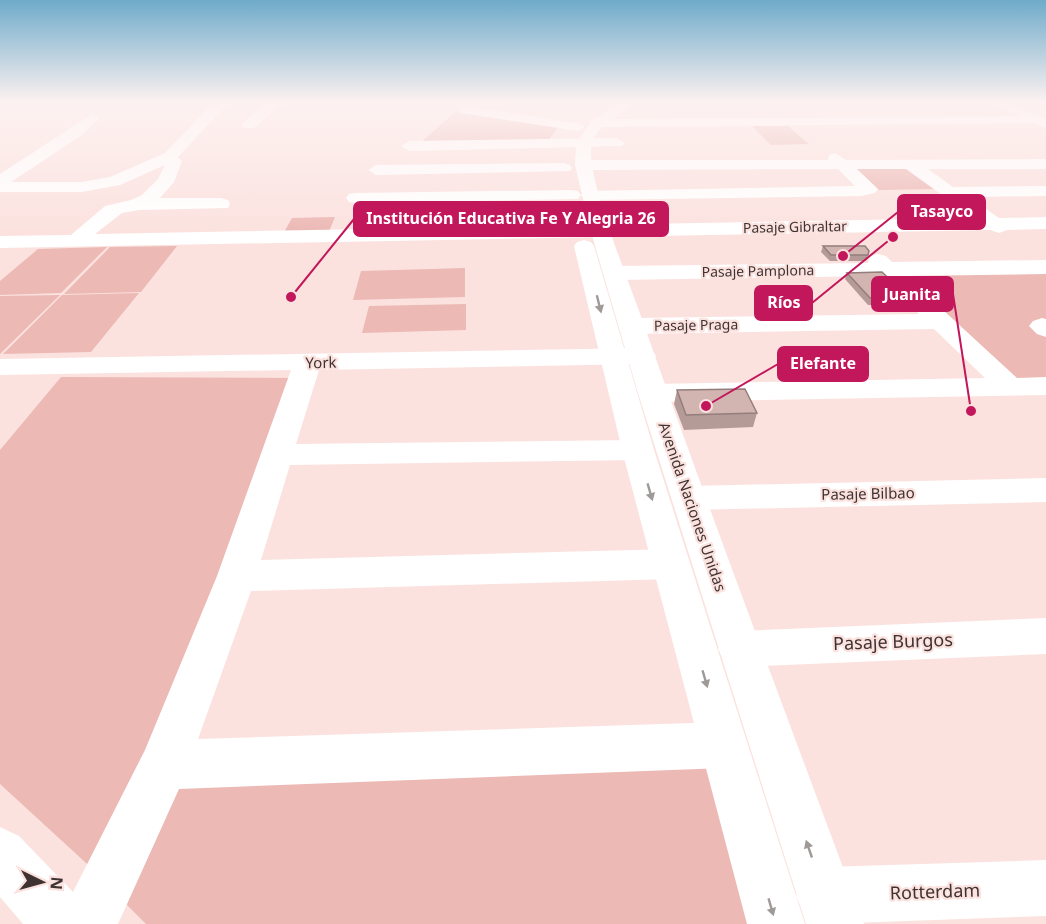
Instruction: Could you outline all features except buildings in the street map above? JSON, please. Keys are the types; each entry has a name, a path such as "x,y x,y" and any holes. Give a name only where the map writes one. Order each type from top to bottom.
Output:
{"street":[{"path":"0,181 55,146"},
{"path":"0,187 100,184 124,177 166,159 180,146"},
{"path":"329,237 347,207 364,193 378,162 534,146"},
{"path":"347,207 571,146"},
{"name":"Avenida Naciones Unidas","path":"594,146 591,232 629,346 653,393 830,910"},
{"path":"619,146 808,192 869,189 868,185 842,164 833,146"},
{"path":"642,146 776,163 1046,164"},
{"path":"761,148 776,163"},
{"path":"76,241 111,211 129,206 156,192 168,179 174,161 166,159"},
{"path":"911,165 1046,257"},
{"path":"950,192 1046,191"},
{"path":"808,192 1009,386"},
{"path":"92,206 221,204 194,239"},
{"path":"273,238 285,220"},
{"name":"Pasaje Gibraltar","path":"0,242 1046,223"},
{"name":"Avenida Naciones Unidas","path":"591,232 614,273 629,346 638,450 776,924"},
{"name":"Pasaje Pamplona","path":"614,273 1046,267"},
{"name":"Pasaje Praga","path":"629,346 940,321"},
{"name":"York","path":"0,367 307,363 629,346"},
{"path":"88,924 164,765 237,576 307,363"},
{"path":"653,393 1046,386"},
{"path":"277,455 638,450"},
{"name":"Pasaje Bilbao","path":"690,498 1046,490"},
{"path":"237,576 671,564"},
{"name":"Pasaje Burgos","path":"740,649 1046,636"},
{"path":"164,765 724,745"},
{"path":"0,855 62,924"},
{"name":"Rotterdam","path":"830,910 1046,888"}],"shaded area":[{"path":"908,165 941,189 879,190 849,166"},
{"path":"335,217 328,234 283,234 292,218"},
{"path":"177,246 141,292 64,294 110,247"},
{"path":"107,247 61,293 0,295 0,281 38,249"},
{"path":"465,268 465,297 353,300 361,271"},
{"path":"1046,271 1046,383 1010,383 893,273"},
{"path":"139,293 91,352 3,354 62,295"},
{"path":"60,295 0,354 0,296"},
{"path":"466,304 466,330 362,333 369,306"},
{"path":"61,377 298,378 98,874 0,784 0,450"},
{"path":"710,747 760,924 146,924 115,893 172,769"}],"place":[{"name":"Ríos","path":"893,237"},
{"name":"Tasayco","path":"843,256"},
{"name":"Institución Educativa Fe Y Alegria 26","path":"291,297"},
{"name":"Elefante","path":"706,406"},
{"name":"Juanita","path":"971,411"}]}
